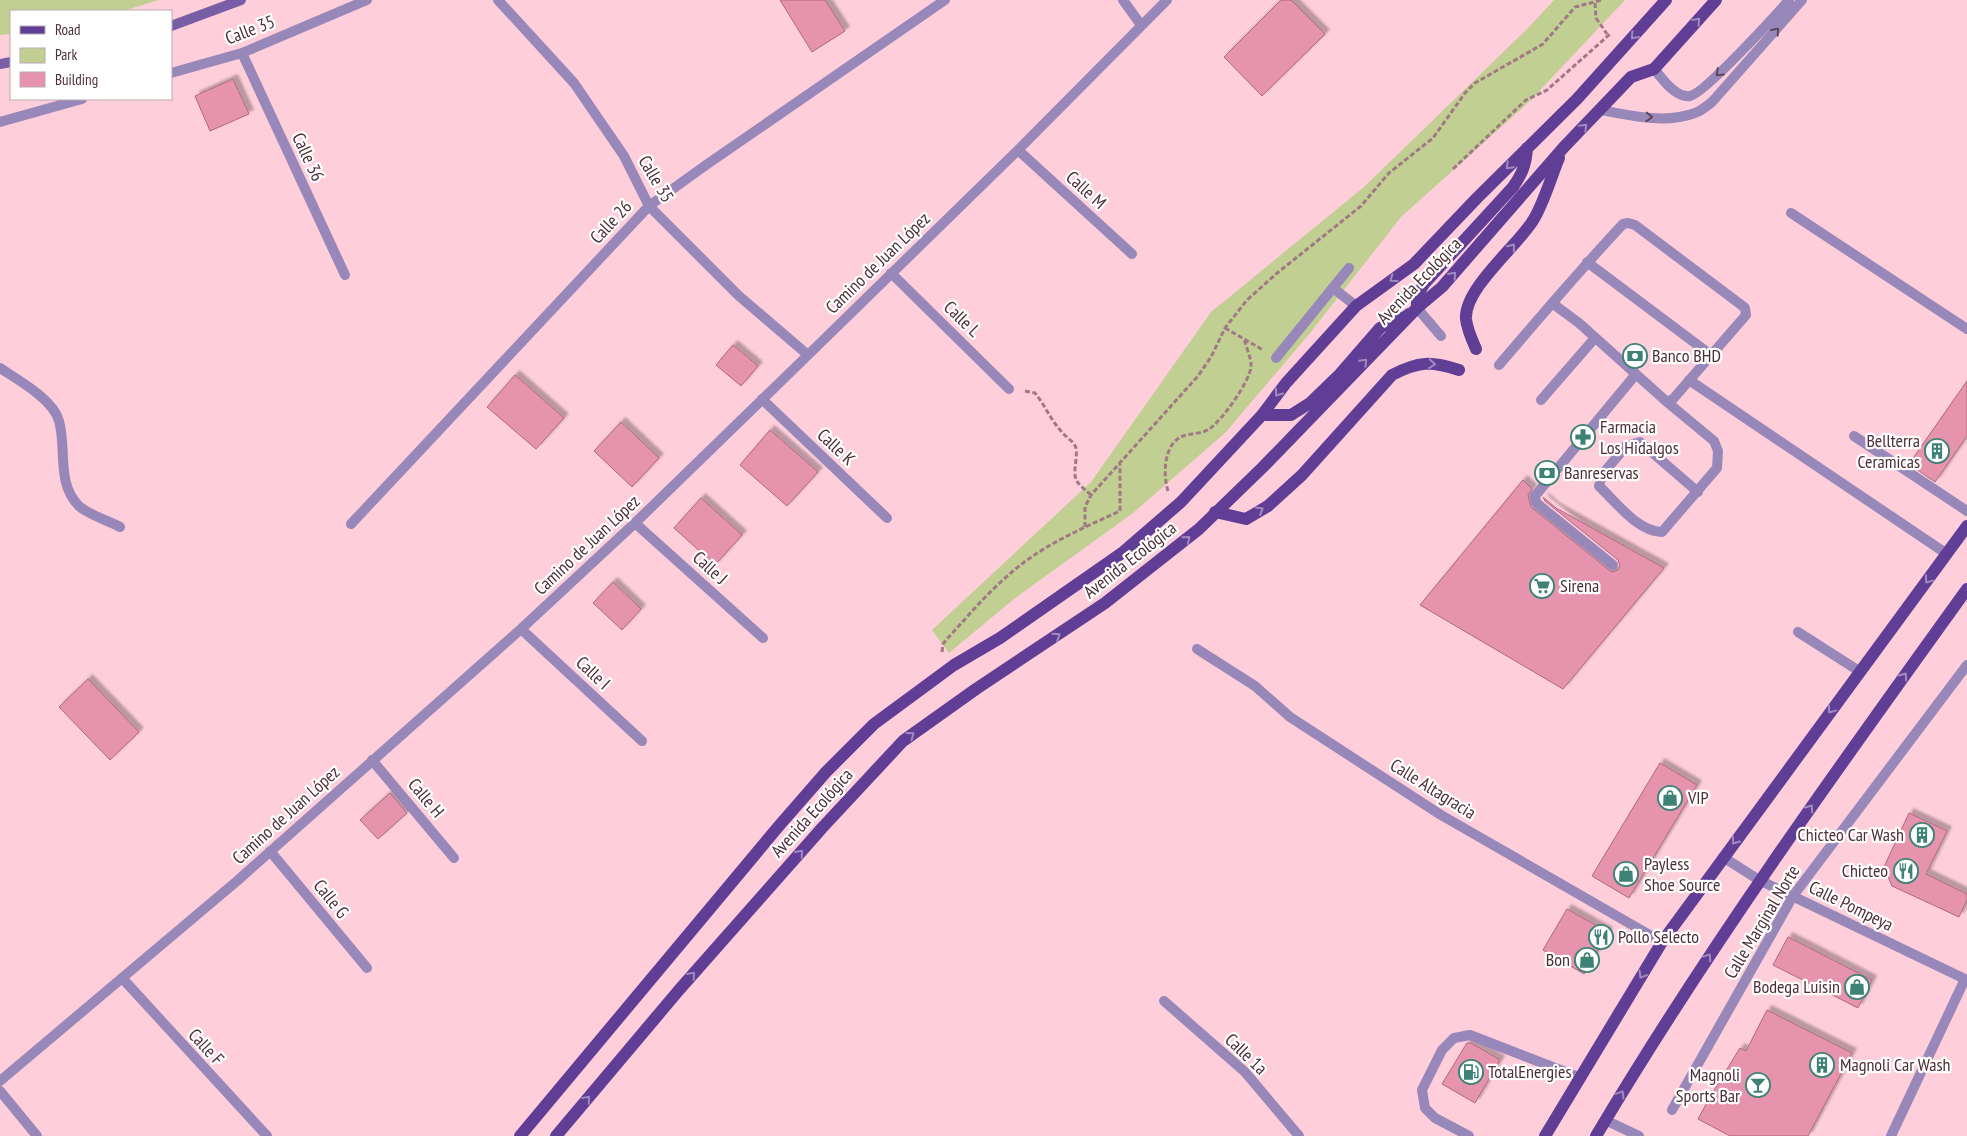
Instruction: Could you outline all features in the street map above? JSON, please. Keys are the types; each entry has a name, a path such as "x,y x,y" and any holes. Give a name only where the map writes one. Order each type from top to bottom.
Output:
{"main road":[{"path":"172,26 241,0"},
{"name":"Avenida Ecológica","path":"520,1136 778,827 826,772 874,724 954,665 1000,638 1122,553 1181,502 1262,415 1286,383 1356,306 1414,264 1577,99 1666,0"},
{"name":"Avenida Ecológica","path":"556,1136 679,990 822,828 903,741 976,689 1106,603 1199,529 1263,467 1417,308 1442,287 1564,147 1631,77 1654,69 1716,0"},
{"path":"1476,349 1466,320 1470,300 1480,284 1533,221 1564,147"},
{"path":"1262,415 1291,415 1310,403 1340,374 1380,328 1391,321 1405,317 1417,308 1417,296 1424,284 1513,187 1523,173 1527,148"},
{"path":"1215,512 1246,519 1268,506 1302,475 1392,375 1412,365 1421,363 1443,365 1459,370"},
{"path":"1545,1136 1662,942 1967,526"},
{"path":"1596,1136 1667,1019 1760,880 1967,589"}],"street":[{"name":"Calle 35","path":"172,73 242,53 367,0"},
{"name":"Calle 35","path":"498,0 574,83 624,156 649,206 739,296 808,355"},
{"name":"Calle 26","path":"351,524 649,206 945,0"},
{"path":"1123,0 1141,25"},
{"name":"Camino de Juan López","path":"0,1081 123,979 521,630 762,400 1018,150 1167,0"},
{"path":"1654,69 1668,85 1682,95 1690,96 1698,92 1732,60 1789,0"},
{"path":"1601,110 1637,117 1684,116 1698,112 1712,102 1802,0"},
{"name":"Calle 36","path":"242,53 344,275"},
{"path":"0,122 78,100"},
{"name":"Calle M","path":"1018,150 1132,254"},
{"path":"1791,214 1967,329"},
{"path":"1499,366 1588,262 1624,224 1628,223 1635,225 1745,308 1746,315 1673,399 1667,402"},
{"path":"1588,262 1711,355"},
{"path":"1276,358 1349,268"},
{"name":"Calle L","path":"891,273 1010,389"},
{"path":"1333,288 1356,306"},
{"path":"1552,303 1579,324 1594,339 1714,441 1718,451 1717,468 1698,492 1662,532 1652,531 1640,525 1599,486 1602,475 1626,446 1640,442 1698,492"},
{"path":"1417,308 1441,336"},
{"path":"1541,400 1594,339"},
{"path":"0,368 42,396 59,420 65,482 70,494 80,507 120,527"},
{"path":"1613,565 1540,506 1534,496 1636,374"},
{"path":"1689,380 1947,554"},
{"name":"Calle K","path":"762,400 887,518"},
{"path":"1854,436 1967,511"},
{"name":"Calle J","path":"635,523 763,638"},
{"name":"Calle I","path":"521,630 642,741"},
{"path":"1798,632 1859,672"},
{"name":"Calle Altagracia","path":"1198,648 1255,686 1290,717 1441,815 1662,942"},
{"name":"Calle Marginal Norte","path":"1672,1110 1793,896 1967,665"},
{"name":"Calle H","path":"372,760 454,858"},
{"name":"Calle G","path":"270,850 367,968"},
{"name":"Calle Pompeya","path":"1723,857 1760,880 1966,979"},
{"name":"Calle F","path":"123,979 266,1136"},
{"path":"1891,1136 1966,979"},
{"name":"Calle 1a","path":"1164,1001 1245,1072 1299,1136"},
{"path":"1469,1136 1435,1118 1425,1108 1422,1090 1442,1050 1454,1038 1470,1034 1581,1078"},
{"path":"0,1091 37,1136"},
{"path":"1605,1120 1638,1136"}],"path":[{"path":"1085,527 1086,507 1091,495 1198,376 1211,357 1225,328 1247,300 1361,206 1390,173 1433,138 1465,93 1475,83 1543,44 1575,7 1602,0"},
{"path":"1595,3 1596,18 1608,34"},
{"path":"1453,169 1526,100 1547,90 1608,34 1615,32"},
{"path":"1225,328 1276,358"},
{"path":"1171,499 1165,481 1167,456 1174,442 1182,436 1209,429 1219,421 1246,383 1251,366 1244,339"},
{"path":"1010,389 1018,392 1030,391 1035,393 1044,403 1061,431 1076,448 1074,478 1091,495"},
{"path":"945,659 942,652 943,644 1013,571 1043,549 1120,510 1120,464"}],"green space":[{"path":"0,0 159,0 126,10 10,10 10,34 0,35"},
{"path":"1554,0 1625,0 1529,102 1401,217 1310,333 1226,432 1133,513 1014,599 949,653 932,630 1091,482 1211,312 1364,187 1530,26"}],"building":[{"path":"780,0 825,0 845,31 812,52"},
{"path":"1281,0 1291,0 1325,34 1262,96 1224,57"},
{"path":"233,79 249,114 210,131 195,96"},
{"path":"733,345 758,366 741,386 716,365"},
{"path":"515,375 564,418 536,449 487,407"},
{"name":"Bellterra Ceramicas","path":"1967,381 1967,436 1935,482 1909,464"},
{"path":"621,422 659,458 632,487 594,451"},
{"path":"770,430 818,472 787,506 740,465"},
{"name":"Sirena","path":"1523,480 1532,489 1528,495 1531,507 1612,572 1618,570 1620,566 1618,560 1545,501 1543,497 1556,508 1664,568 1563,689 1420,605"},
{"path":"701,498 742,535 715,565 674,528"},
{"path":"613,582 641,609 622,630 593,603"},
{"path":"88,679 139,732 110,760 59,707"},
{"path":"1660,763 1697,785 1629,898 1592,876"},
{"path":"390,793 407,813 378,839 360,820"},
{"path":"1909,813 1947,831 1926,874 1967,894 1967,900 1959,917 1892,886 1884,867"},
{"path":"1567,909 1608,932 1584,974 1543,950"},
{"path":"1788,937 1872,980 1858,1008 1773,965"},
{"path":"1767,1010 1852,1053 1808,1136 1730,1136 1698,1119 1740,1048 1746,1051"},
{"name":"TotalEnergies","path":"1467,1043 1471,1043 1500,1060 1475,1103 1442,1084"}],"place":[{"name":"Banco BHD","path":"1635,356"},
{"name":"Farmacia Los Hidalgos","path":"1583,437"},
{"name":"Bellterra Ceramicas","path":"1937,451"},
{"name":"Banreservas","path":"1547,473"},
{"name":"Sirena","path":"1542,586"},
{"name":"VIP","path":"1670,798"},
{"name":"Chicteo Car Wash","path":"1922,835"},
{"name":"Chicteo","path":"1906,871"},
{"name":"Payless Shoe Source","path":"1626,874"},
{"name":"Pollo Selecto","path":"1601,937"},
{"name":"Bon","path":"1587,960"},
{"name":"Bodega Luisin","path":"1857,987"},
{"name":"Magnoli Car Wash","path":"1822,1065"},
{"name":"TotalEnergies","path":"1471,1072"},
{"name":"Magnoli Sports Bar","path":"1758,1085"}]}
